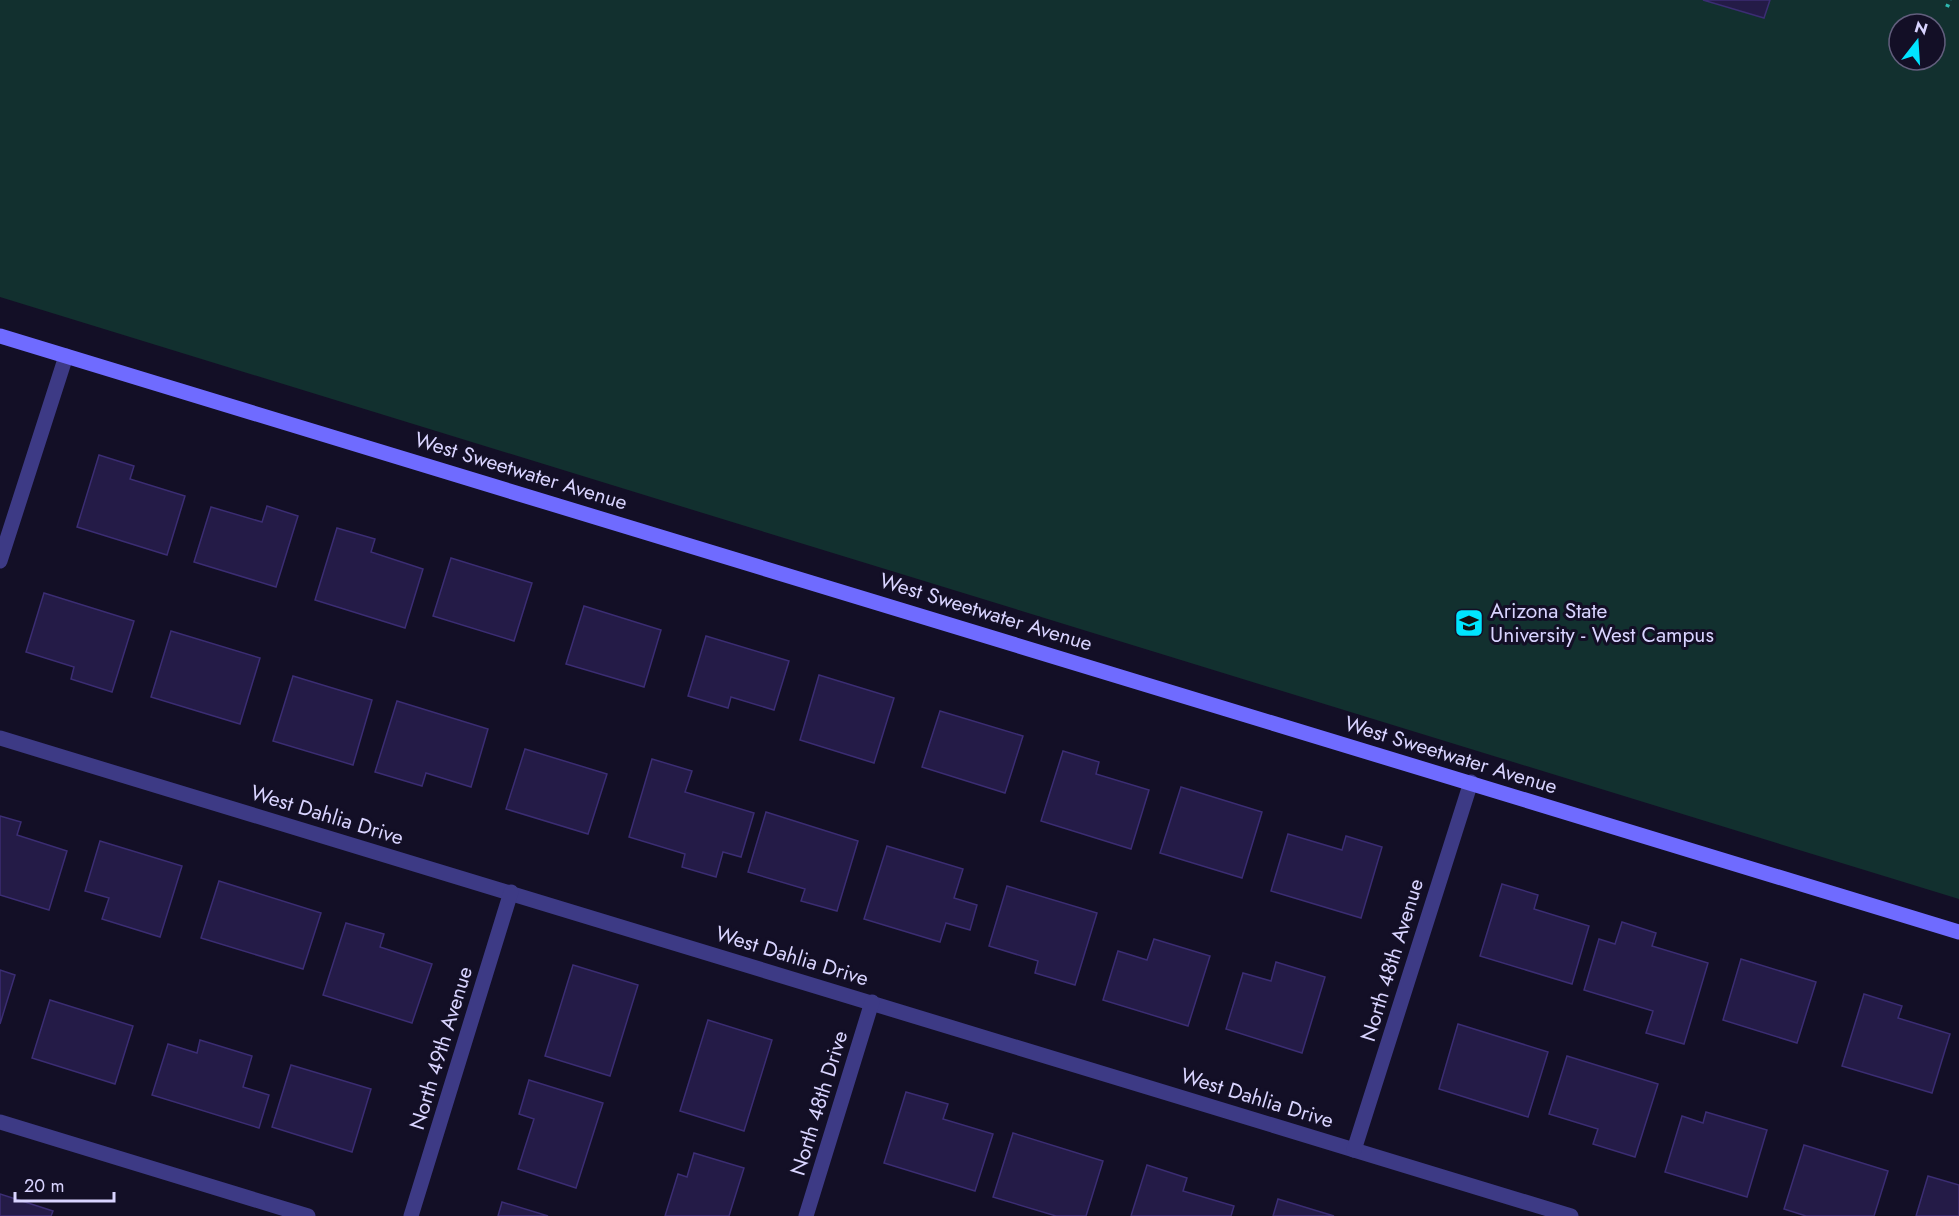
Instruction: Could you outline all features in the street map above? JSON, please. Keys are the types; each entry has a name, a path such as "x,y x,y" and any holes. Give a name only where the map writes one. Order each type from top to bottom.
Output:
{"street":[{"name":"West Sweetwater Avenue","path":"0,336 1959,932"},
{"path":"0,561 66,356"},
{"name":"West Dahlia Drive","path":"0,738 1571,1216"},
{"name":"North 48th Avenue","path":"1354,1150 1471,782"},
{"name":"North 49th Avenue","path":"411,1216 511,892"},
{"name":"North 48th Drive","path":"806,1216 872,1002"},
{"path":"0,1122 308,1216"}],"path":[{"path":"1947,7 1950,0"}],"green space":[{"name":"Arizona State University - West Campus","path":"0,0 1959,0 1959,899 0,297"}],"building":[{"path":"1703,0 1770,0 1764,18"},
{"path":"99,455 134,466 130,479 185,496 167,555 77,527"},
{"path":"267,506 298,516 276,587 194,562 211,507 262,522"},
{"path":"337,528 375,539 371,552 423,569 405,628 315,600"},
{"path":"451,558 532,583 514,641 433,616"},
{"path":"44,593 134,621 112,692 71,679 74,667 26,652"},
{"path":"584,606 661,630 644,687 566,664"},
{"path":"171,631 260,658 240,724 151,697"},
{"path":"706,636 789,661 774,710 731,697 728,708 688,696"},
{"path":"819,675 894,698 874,763 800,740"},
{"path":"293,676 372,700 353,765 273,741"},
{"path":"397,701 488,729 471,787 426,773 422,786 375,772"},
{"path":"940,711 1023,736 1005,793 922,767"},
{"path":"525,749 607,774 588,834 506,809"},
{"path":"1063,751 1099,762 1096,774 1149,790 1131,849 1041,821"},
{"path":"652,759 692,771 685,792 754,813 741,857 723,852 716,877 682,867 685,854 629,837"},
{"path":"1181,787 1262,812 1242,878 1160,853"},
{"path":"766,812 858,841 837,911 801,901 805,889 748,872"},
{"path":"0,816 21,822 17,835 67,851 49,910 0,895"},
{"path":"1288,834 1342,850 1346,836 1382,847 1361,918 1271,891"},
{"path":"100,841 182,866 160,937 102,919 109,898 85,891"},
{"path":"887,846 963,869 954,898 977,905 970,930 946,923 940,942 864,919"},
{"path":"219,881 321,913 303,969 201,938"},
{"path":"1502,884 1538,895 1534,909 1589,926 1572,984 1480,956"},
{"path":"1007,886 1097,913 1075,985 1035,973 1038,961 989,946"},
{"path":"1622,922 1656,933 1652,946 1708,963 1684,1044 1646,1033 1653,1011 1584,990 1599,939 1615,944"},
{"path":"346,923 384,934 380,947 432,964 412,1023 323,995"},
{"path":"1154,939 1210,956 1188,1026 1103,1000 1118,951 1147,960"},
{"path":"1741,959 1816,982 1797,1043 1723,1020"},
{"path":"1276,962 1325,977 1302,1053 1226,1029 1243,973 1271,981"},
{"path":"573,965 638,985 610,1076 545,1056"},
{"path":"0,970 15,975 0,1024"},
{"path":"1864,994 1902,1006 1898,1018 1950,1034 1932,1093 1842,1066"},
{"path":"50,1000 133,1026 115,1084 32,1058"},
{"path":"708,1020 772,1040 744,1131 680,1111"},
{"path":"1458,1024 1548,1052 1528,1117 1439,1089"},
{"path":"200,1040 252,1056 243,1087 269,1095 259,1128 152,1095 168,1044 197,1053"},
{"path":"1567,1056 1658,1084 1635,1157 1593,1144 1598,1129 1549,1114"},
{"path":"291,1065 371,1089 352,1152 272,1127"},
{"path":"529,1080 603,1103 576,1188 518,1169 534,1119 519,1114"},
{"path":"906,1092 948,1104 943,1119 993,1134 975,1191 884,1163"},
{"path":"1706,1112 1767,1130 1747,1197 1665,1172 1682,1116 1703,1123"},
{"path":"1013,1133 1103,1161 1086,1216 1056,1216 993,1197"},
{"path":"1804,1145 1888,1171 1874,1216 1806,1216 1784,1209"},
{"path":"694,1153 744,1168 729,1216 665,1216 678,1174 687,1177"},
{"path":"1147,1165 1187,1178 1183,1191 1234,1206 1231,1216 1131,1216"},
{"path":"1928,1176 1959,1185 1959,1216 1916,1216"},
{"path":"0,1194 53,1211 51,1216 0,1216"},
{"path":"1278,1199 1334,1216 1273,1216"},
{"path":"502,1202 548,1216 498,1216"}],"place":[{"name":"Arizona State University - West Campus","path":"1469,623"}]}
